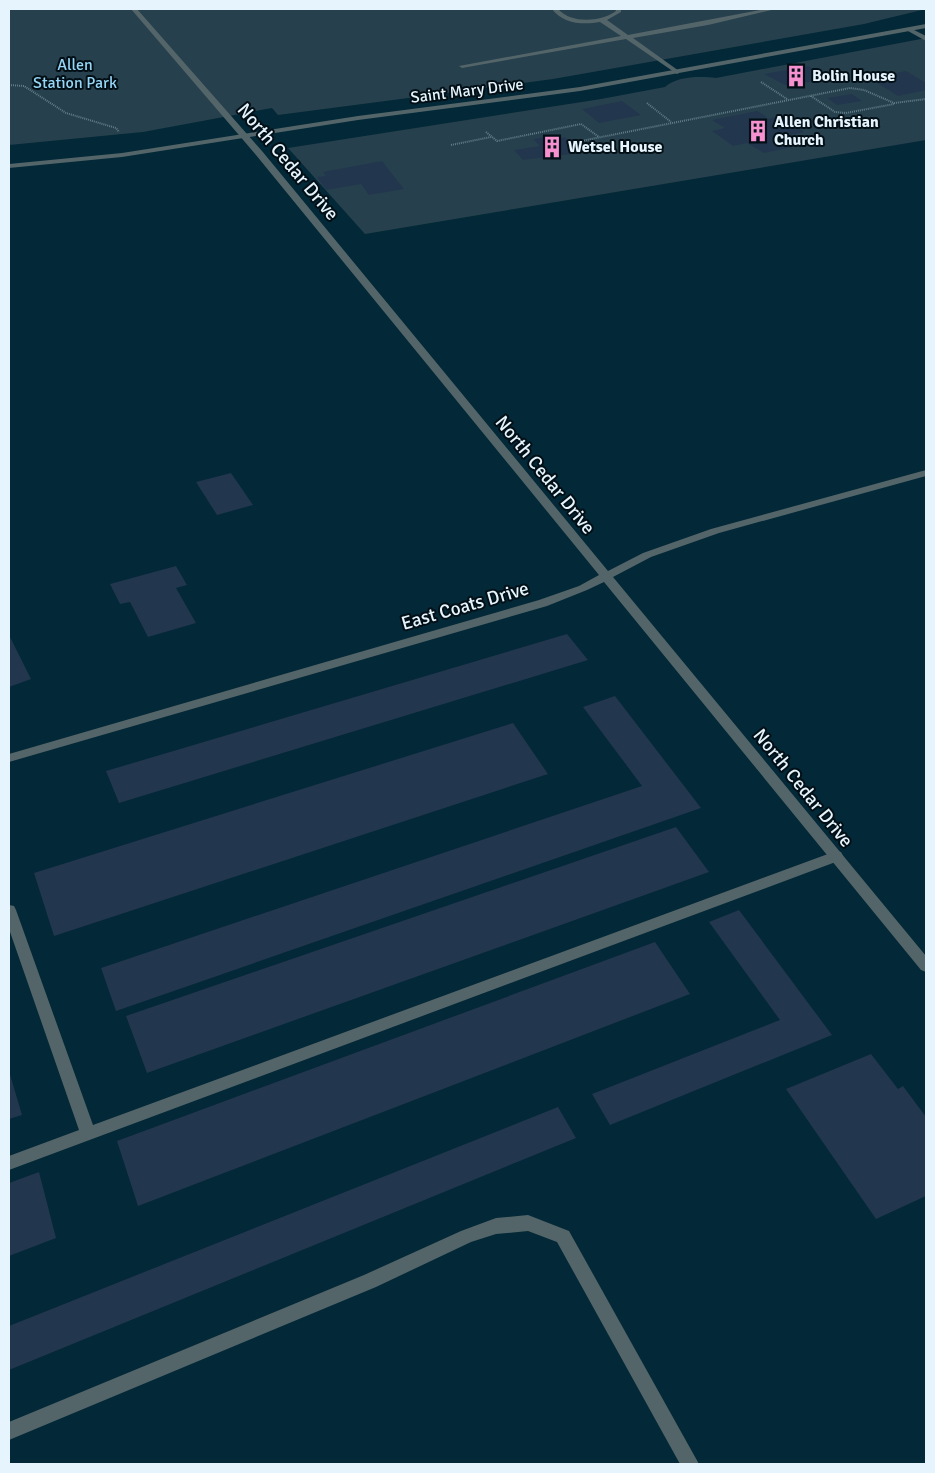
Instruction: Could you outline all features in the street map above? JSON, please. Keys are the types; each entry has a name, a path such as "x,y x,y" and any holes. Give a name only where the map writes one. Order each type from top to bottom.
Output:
{"street":[{"name":"North Cedar Drive","path":"134,9 244,136 926,966"},
{"path":"555,9 558,14 574,20 602,20 616,16 619,11 618,9"},
{"path":"462,66 627,38 773,9"},
{"path":"602,20 677,72"},
{"name":"Saint Mary Drive","path":"9,166 122,155 358,118 554,93 926,26"},
{"path":"910,30 926,39"},
{"name":"East Coats Drive","path":"9,758 543,603 583,588 647,555 715,530 926,473"},
{"path":"9,1162 836,856"},
{"path":"9,910 88,1134"},
{"path":"9,1432 370,1281 467,1236 496,1226 528,1223 563,1236 580,1270 690,1464"}],"path":[{"path":"758,80 788,100"},
{"path":"9,84 24,86 66,113 116,128 122,137"},
{"path":"576,142 850,88 862,88 884,101 895,104"},
{"path":"811,95 836,112 846,113 926,99"},
{"path":"646,102 672,123"},
{"path":"486,132 497,141 581,124 599,137"},
{"path":"451,145 492,137"}],"green space":[{"name":"Allen Station Park","path":"9,9 926,9 864,24 553,79 278,115 272,108 143,132 9,145"},
{"path":"926,38 926,140 365,234 288,148 601,99 665,87 682,79 696,77 716,78"}],"building":[{"name":"Bolin House","path":"808,66 828,78 787,86 764,74"},
{"path":"906,71 926,83 926,90 898,96 874,81 881,79 877,77"},
{"path":"852,94 862,101 837,105 827,98"},
{"path":"622,101 641,115 599,123 582,109"},
{"name":"Allen Christian Church","path":"757,111 767,117 765,117 767,119 781,116 804,132 790,135 802,145 764,153 747,143 733,146 712,131 725,128 712,120"},
{"name":"Wetsel House","path":"554,136 557,139 565,137 576,149 568,150 571,154 523,160 514,150 540,146 533,139"},
{"path":"382,161 404,189 369,195 361,184 326,190 317,177 326,176 323,172"},
{"path":"231,473 253,505 217,515 196,482"},
{"path":"176,566 187,585 176,588 196,623 148,637 130,602 120,604 110,584"},
{"path":"567,634 588,660 119,803 106,771"},
{"path":"9,635 31,679 9,687"},
{"path":"615,696 701,808 116,1011 101,968 642,786 583,707"},
{"path":"513,723 548,774 54,936 34,873"},
{"path":"676,827 709,872 147,1073 126,1016"},
{"path":"739,910 832,1035 610,1125 592,1094 780,1020 709,922"},
{"path":"655,942 690,994 138,1206 117,1141"},
{"path":"871,1054 898,1089 903,1086 926,1117 926,1196 876,1219 786,1089"},
{"path":"9,1071 22,1115 9,1119"},
{"path":"558,1107 576,1138 9,1370 9,1326"},
{"path":"39,1172 56,1238 9,1256 9,1183"}],"place":[{"name":"Bolin House","path":"796,76"},
{"name":"Allen Christian Church","path":"758,131"},
{"name":"Wetsel House","path":"552,147"}]}
